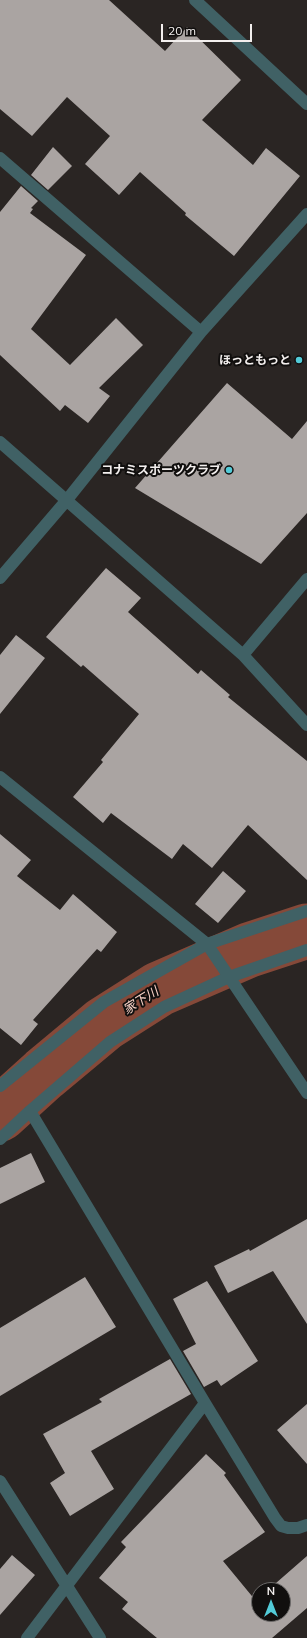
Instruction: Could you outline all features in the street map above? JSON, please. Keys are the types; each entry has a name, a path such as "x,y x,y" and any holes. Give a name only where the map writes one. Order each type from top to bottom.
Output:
{"street":[{"path":"195,0 307,104"},
{"path":"0,158 201,332"},
{"path":"0,578 66,501 201,332 307,214"},
{"path":"0,442 243,655 307,725"},
{"path":"243,655 307,579"},
{"path":"0,777 207,944 307,1093"},
{"path":"1,1082 104,1002 207,944 307,911"},
{"path":"0,1139 110,1042 164,1007 229,977 307,950"},
{"path":"30,1111 275,1518 281,1526 288,1528 298,1528 307,1525"},
{"path":"27,1638 205,1403"},
{"path":"0,1481 100,1638"}],"building":[{"path":"0,0 109,0 165,51 187,27 241,80 202,120 253,165 266,148 300,176 234,256 185,215 186,213 140,172 119,195 85,164 110,136 67,97 32,136 0,109"},
{"path":"53,147 72,166 48,190 31,175"},
{"path":"21,186 38,201 31,208 33,209 30,213 86,255 31,329 70,365 116,318 143,345 99,388 110,396 88,423 65,405 60,411 0,355 0,212"},
{"name":"コナミスポーツクラブ","path":"227,383 292,439 307,421 307,513 261,564 135,488"},
{"path":"106,568 141,598 128,612 198,674 201,670 230,695 228,697 307,761 307,880 248,825 212,868 183,844 172,859 111,813 103,823 73,797 103,762 101,760 139,714 83,665 81,667 46,637"},
{"path":"16,635 45,658 0,714 0,655"},
{"path":"0,834 31,860 17,876 60,910 73,894 117,932 101,952 97,949 33,1020 38,1024 21,1045 0,1028"},
{"path":"223,871 246,891 218,923 195,904"},
{"path":"31,1153 45,1182 0,1204 0,1168"},
{"path":"307,1219 307,1324 273,1271 228,1293 214,1266 249,1249 250,1251"},
{"path":"85,1277 116,1327 0,1396 0,1328"},
{"path":"207,1281 258,1361 221,1386 217,1380 204,1387 183,1351 196,1344 173,1299"},
{"path":"170,1359 191,1394 91,1451 114,1489 70,1516 50,1483 65,1473 43,1434 102,1402 99,1399"},
{"path":"307,1404 307,1464 277,1430"},
{"path":"206,1454 226,1473 224,1475 265,1532 223,1561 251,1595 251,1622 291,1622 272,1638 157,1638 122,1609 128,1602 99,1578 126,1547 121,1542"},
{"path":"12,1555 35,1575 0,1615 0,1569"},
{"path":"307,1556 307,1608 291,1622 291,1582 277,1582"}],"waterway":[{"name":"家下川","path":"0,1114 44,1074 104,1024 159,989 249,950 307,931"}],"place":[{"name":"ほっともっと","path":"299,360"},
{"name":"コナミスポーツクラブ","path":"229,470"}]}
